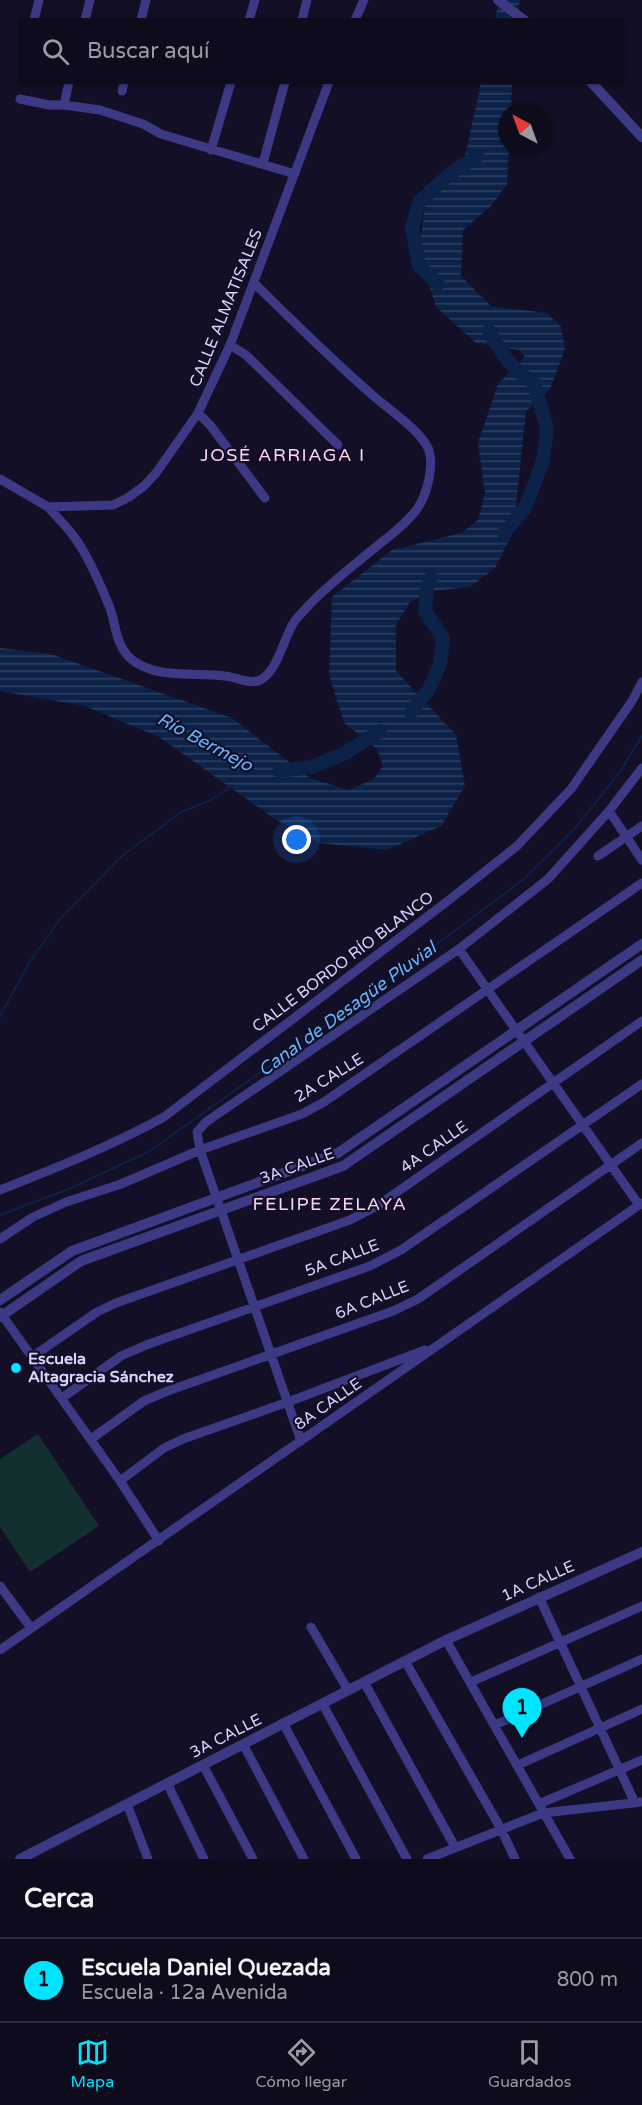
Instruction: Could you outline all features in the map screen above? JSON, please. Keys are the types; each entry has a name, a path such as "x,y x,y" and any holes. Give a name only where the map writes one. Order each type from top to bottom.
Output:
{"street":[{"path":"34,18 39,0"},
{"path":"86,18 90,0"},
{"path":"142,18 146,0"},
{"path":"250,18 255,0"},
{"path":"302,18 307,0"},
{"path":"356,18 364,0"},
{"path":"498,0 522,18"},
{"path":"64,105 69,84"},
{"path":"211,150 230,84"},
{"path":"263,163 284,84"},
{"name":"CALLE ALMATISALES","path":"48,507 113,506 129,497 156,473 198,413 230,345 328,84"},
{"path":"593,84 642,137"},
{"path":"21,99 49,105 100,110 142,124 161,134 295,174"},
{"path":"0,479 48,507 74,536 109,604 116,636 129,657 151,669 183,675 218,675 250,681 264,678 271,670 294,623 309,605 404,524 418,508 425,492 431,464 428,448 415,432 369,392 254,283"},
{"path":"230,345 246,355 338,445"},
{"path":"198,413 210,424 265,498"},
{"name":"CALLE BORDO RÍO BLANCO","path":"0,1190 83,1157 164,1117 449,900 517,846 571,789 632,701 642,682"},
{"path":"301,1441 200,1150 197,1132 206,1122 459,949 548,879 609,811 642,768"},
{"path":"609,811 642,860"},
{"path":"598,856 642,826"},
{"name":"2A CALLE","path":"0,1239 33,1217 66,1202 121,1184 200,1150 302,1114 324,1102 642,883"},
{"name":"3A CALLE","path":"0,1300 72,1251 338,1153 642,944"},
{"path":"459,949 610,1166 640,1204"},
{"name":"3A CALLE","path":"1,1315 81,1261 343,1166 642,960"},
{"name":"4A CALLE","path":"32,1357 97,1312 116,1303 350,1220 377,1206 642,1021"},
{"name":"5A CALLE","path":"62,1398 121,1356 146,1345 370,1266 401,1250 642,1084"},
{"name":"6A CALLE","path":"91,1439 144,1401 271,1353 393,1311 418,1299 642,1143"},
{"name":"8A CALLE","path":"0,1650 640,1204"},
{"path":"1,1315 91,1439 159,1541"},
{"path":"120,1481 164,1448 183,1439 439,1345"},
{"name":"1A CALLE","path":"446,1640 642,1552"},
{"path":"1,1588 31,1628"},
{"path":"539,1597 620,1770 639,1803 541,1809"},
{"path":"471,1682 642,1606"},
{"path":"311,1627 348,1690"},
{"path":"446,1640 570,1859"},
{"name":"3A CALLE","path":"20,1859 38,1855 126,1804 446,1640"},
{"path":"495,1725 642,1659"},
{"path":"405,1661 501,1829 515,1859"},
{"path":"363,1682 452,1852"},
{"path":"322,1703 407,1859"},
{"path":"518,1765 642,1709"},
{"path":"283,1723 356,1859"},
{"path":"243,1744 304,1859"},
{"path":"428,1859 452,1852 642,1760"},
{"path":"203,1765 253,1859"},
{"path":"166,1783 204,1859"},
{"path":"126,1804 148,1859"}],"green space":[{"path":"38,1434 99,1526 30,1572 0,1527 0,1459"}],"water":[{"path":"499,0 520,0 516,18 495,18"},
{"path":"481,84 512,84 511,102 498,102 498,156 509,156 507,184 491,206 463,230 461,276 491,306 547,313 561,327 565,349 550,389 526,411 513,532 495,568 470,587 432,591 410,602 396,625 396,671 456,735 465,786 441,826 387,850 319,843 275,819 159,737 85,706 0,691 0,648 51,654 232,718 310,778 348,790 374,779 383,766 377,749 344,723 329,675 332,597 392,550 461,533 478,520 485,493 478,443 498,384 525,357 519,350 476,343 436,307 419,251 426,198 462,170"}],"waterway":[{"name":"Río Bermejo","path":"438,284 419,266 412,228 419,202 451,173 477,156"},
{"name":"Río Bermejo","path":"489,331 508,360 534,383 547,429 543,461 525,508 504,533"},
{"name":"Río Bermejo","path":"411,712 429,689 440,664 443,638 425,611 427,588 431,578"},
{"name":"Río Bermejo","path":"279,771 312,767 345,753 380,731"},
{"name":"Canal de Desagüe Pluvial","path":"0,1215 71,1188 150,1151 370,994 524,879 571,833 619,773 642,736"},
{"path":"0,1016 29,963 60,919 123,855 181,812 211,800 230,785"}],"place":[{"name":"Escuela Altagracia Sánchez","path":"16,1368"},
{"name":"Escuela Daniel Quezada","path":"522,1738"}],"district":[{"name":"JOSÉ ARRIAGA I","path":"283,455"},
{"name":"FELIPE ZELAYA","path":"330,1204"}]}
